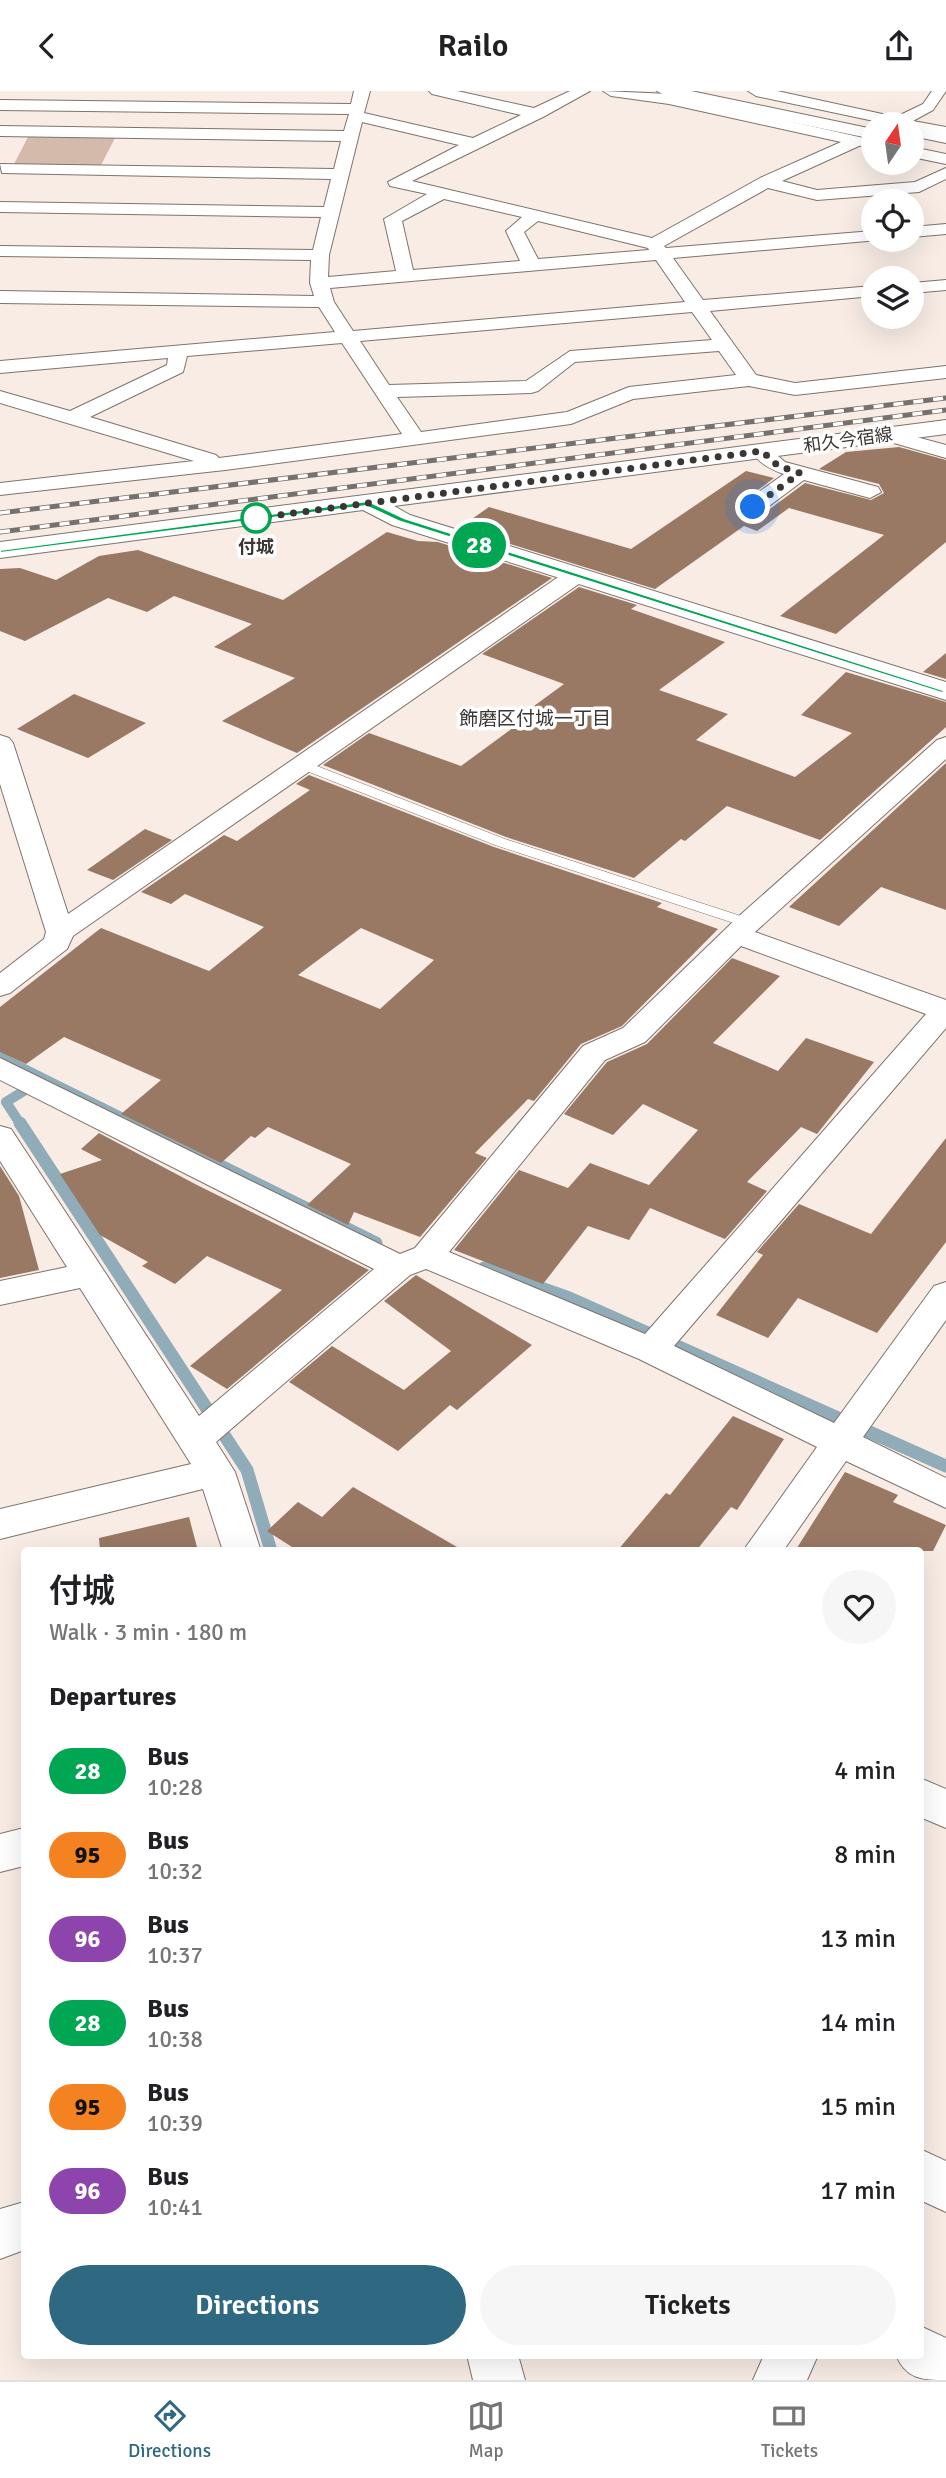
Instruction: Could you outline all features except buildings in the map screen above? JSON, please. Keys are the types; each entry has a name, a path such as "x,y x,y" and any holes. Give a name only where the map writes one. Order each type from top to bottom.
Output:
{"main road":[{"path":"666,91 861,137"},
{"path":"729,91 861,120"},
{"path":"924,131 946,138"},
{"path":"924,144 946,149"},
{"name":"和久今宿線","path":"0,550 946,427"},
{"path":"368,503 401,520 946,691"}],"street":[{"path":"437,91 538,114"},
{"path":"582,91 396,182 535,215 658,250 749,380"},
{"path":"611,91 669,99 861,138"},
{"path":"756,91 861,115"},
{"path":"922,112 940,91"},
{"path":"0,105 41,98 359,105 476,144"},
{"path":"2,165 41,98"},
{"path":"359,105 320,255 319,283 325,302 349,334 415,439"},
{"path":"928,107 946,107"},
{"path":"924,129 946,132"},
{"path":"0,131 352,137"},
{"path":"658,250 766,182 861,142"},
{"path":"924,154 946,159"},
{"path":"2,165 342,174"},
{"path":"766,182 817,195 919,187 946,173"},
{"path":"407,277 393,219 442,193"},
{"path":"0,207 332,212"},
{"path":"532,266 515,231 535,215"},
{"path":"924,231 946,229"},
{"path":"319,283 532,266 658,250 861,237"},
{"path":"0,251 320,255"},
{"path":"924,287 946,285"},
{"path":"0,367 349,334 861,292"},
{"path":"0,297 325,302"},
{"path":"385,391 531,387 570,357 724,345"},
{"path":"15,346 26,365"},
{"path":"73,418 176,368 178,352"},
{"path":"0,489 225,464 571,418 629,393 749,380 795,389 946,372"},
{"path":"0,397 225,464"},
{"path":"887,435 946,452"},
{"path":"762,451 778,466 870,493"},
{"path":"753,507 800,473"},
{"path":"731,500 779,515"},
{"path":"60,932 126,889 575,576"},
{"path":"0,743 60,932 57,943 0,987"},
{"path":"195,1439 413,1262 594,1053 634,1035 743,929 946,745"},
{"path":"651,1350 946,1010 743,929"},
{"path":"0,1069 413,1262 651,1350 946,1494"},
{"path":"0,1136 216,1472 241,1547"},
{"path":"0,1293 89,1274"},
{"path":"765,1547 946,1294"},
{"path":"0,1524 216,1472"},
{"path":"924,1798 946,1810"},
{"path":"0,1853 21,1848"},
{"path":"924,2175 946,2188"},
{"path":"0,2234 21,2227"},
{"path":"924,2354 946,2368"},
{"path":"493,2359 499,2380"},
{"path":"779,2380 791,2359"}],"lane":[{"path":"304,765 500,842 743,929"}],"shaded area":[{"path":"116,136 100,167 14,164 28,137"}],"waterway":[{"path":"0,1057 137,1125"},
{"path":"21,1125 6,1102 35,1084"},
{"path":"20,1123 247,1470 270,1547"},
{"path":"134,1123 376,1243"},
{"path":"484,1268 569,1298 946,1466"}],"railway":[{"path":"0,513 946,398"},
{"path":"0,532 946,410"}],"bus line":[{"name":"28","path":"0,550 368,503 401,520 946,691"}],"place":[{"name":"付城","path":"256,518"}],"district":[{"name":"飾磨区付城一丁目","path":"535,718"}],"route":[{"path":"256,518 762,451 778,466 800,473 753,507"}]}
